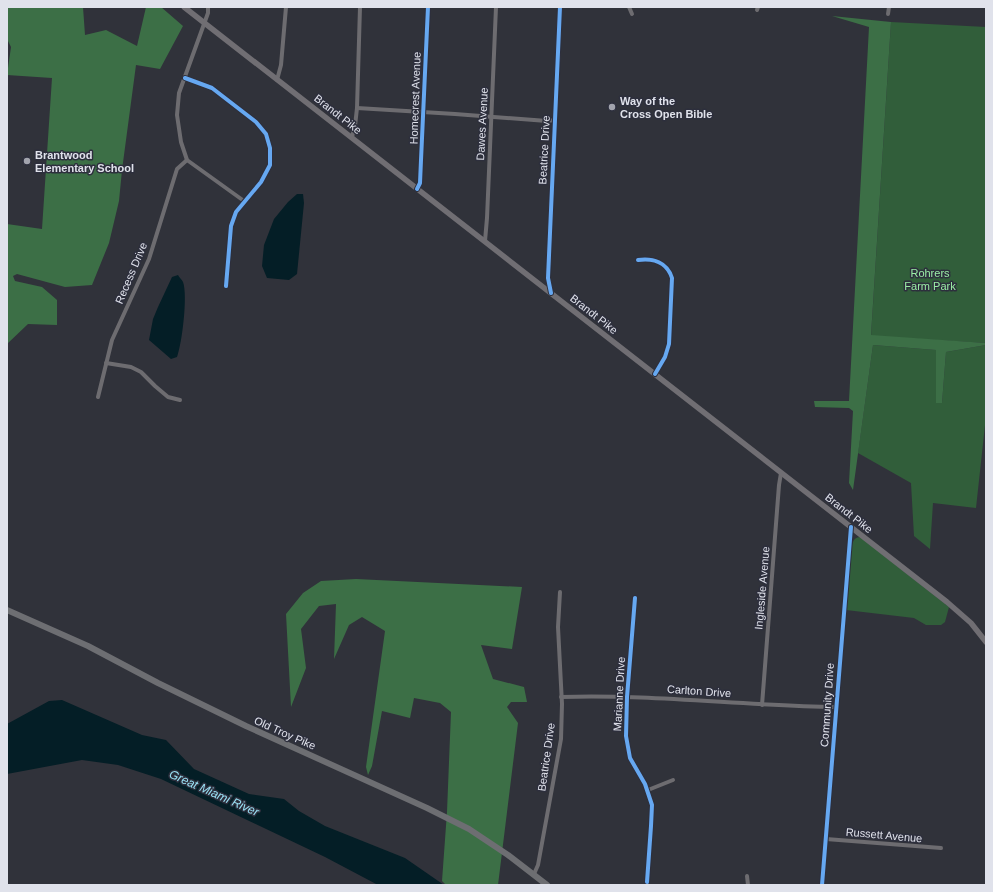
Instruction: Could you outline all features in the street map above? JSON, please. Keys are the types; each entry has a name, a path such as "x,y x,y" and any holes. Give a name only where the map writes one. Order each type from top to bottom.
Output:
{"main road":[{"name":"Brandt Pike","path":"184,7 953,607 971,623 985,640"},
{"name":"Old Troy Pike","path":"7,610 88,646 158,683 246,726 469,828 493,843 547,885"}],"street":[{"path":"208,7 204,23 179,93 177,115 181,142 187,160 244,201"},
{"path":"278,80 282,65 286,7"},
{"path":"352,137 357,108 360,7"},
{"name":"Homecrest Avenue","path":"417,189 420,176 428,7"},
{"name":"Dawes Avenue","path":"485,241 496,7"},
{"name":"Beatrice Drive","path":"551,293 548,278 560,7"},
{"path":"629,7 632,14"},
{"path":"888,14 889,7"},
{"path":"185,78 212,88 256,122 266,134 270,148 270,165 261,182 236,212 231,226 226,286"},
{"path":"357,108 547,121 555,120"},
{"name":"Recess Drive","path":"98,397 112,340 149,259 177,169 187,160"},
{"path":"638,260 650,260 661,263 667,268 672,278 669,344 665,357 655,374"},
{"path":"106,363 131,367 141,372 168,397 180,400"},
{"name":"Ingleside Avenue","path":"762,705 781,472"},
{"name":"Community Drive","path":"822,885 851,527"},
{"name":"Beatrice Drive","path":"534,874 540,854 558,759 562,722 558,633 560,592"},
{"name":"Marianne Drive","path":"635,598 627,697 626,736 628,751 648,790 652,805 647,882"},
{"name":"Carlton Drive","path":"561,697 627,697 836,708"},
{"path":"648,790 672,780"},
{"name":"Russett Avenue","path":"826,839 942,848"},
{"path":"747,876 748,885"}],"green space":[{"path":"7,7 83,7 85,35 106,30 137,46 146,7 161,7 183,26 160,69 136,65 119,201 109,243 92,285 65,287 17,274 13,276 15,281 42,287 57,300 57,325 28,324 7,344 7,224 42,229 52,78 7,75 11,47 7,39"},
{"path":"832,16 891,22 871,335 986,343 986,345 946,352 942,403 936,403 936,350 873,345 853,490 849,483 853,411 849,408 815,407 814,401 849,401 869,27"},
{"name":"Rohrers Farm Park","path":"891,22 986,27 986,343 871,336"},
{"path":"873,345 936,350 937,403 942,403 946,352 986,345 986,416 976,508 933,503 930,549 914,536 911,483 858,453"},
{"path":"860,537 949,607 945,622 941,625 926,625 914,618 846,610 851,548 855,539"},
{"path":"356,579 522,587 512,649 481,645 493,679 524,687 527,702 511,702 507,707 518,723 498,885 446,885 442,881 447,812 451,712 440,703 414,698 410,718 382,711 372,766 368,775 366,767 385,631 362,617 349,625 334,659 336,604 319,606 301,629 306,668 291,707 286,614 303,593 321,581"}],"water":[{"path":"297,194 303,194 304,203 297,274 289,280 267,278 262,266 264,245 274,219 288,202"},
{"path":"178,275 183,282 184,288 184,320 177,357 171,359 149,340 153,319 158,307 172,277"},
{"name":"Great Miami River","path":"62,700 142,735 166,740 194,769 249,794 284,799 299,811 325,826 405,858 444,885 378,885 325,857 161,779 118,765 82,760 7,774 7,724 49,701"}],"cycle path":[{"path":"417,189 420,183 428,7"},
{"path":"551,293 548,278 560,7"},
{"path":"185,78 212,88 256,122 266,134 270,148 270,165 261,182 236,212 231,226 226,286"},
{"path":"638,260 659,262 667,268 672,278 669,344 665,357 655,374"},
{"path":"822,885 851,527"},
{"path":"635,598 627,697 626,736 630,758 645,784 652,805 647,882"}],"place":[{"name":"Way of the Cross Open Bible","path":"612,107"},
{"name":"Brantwood Elementary School","path":"27,161"}]}
